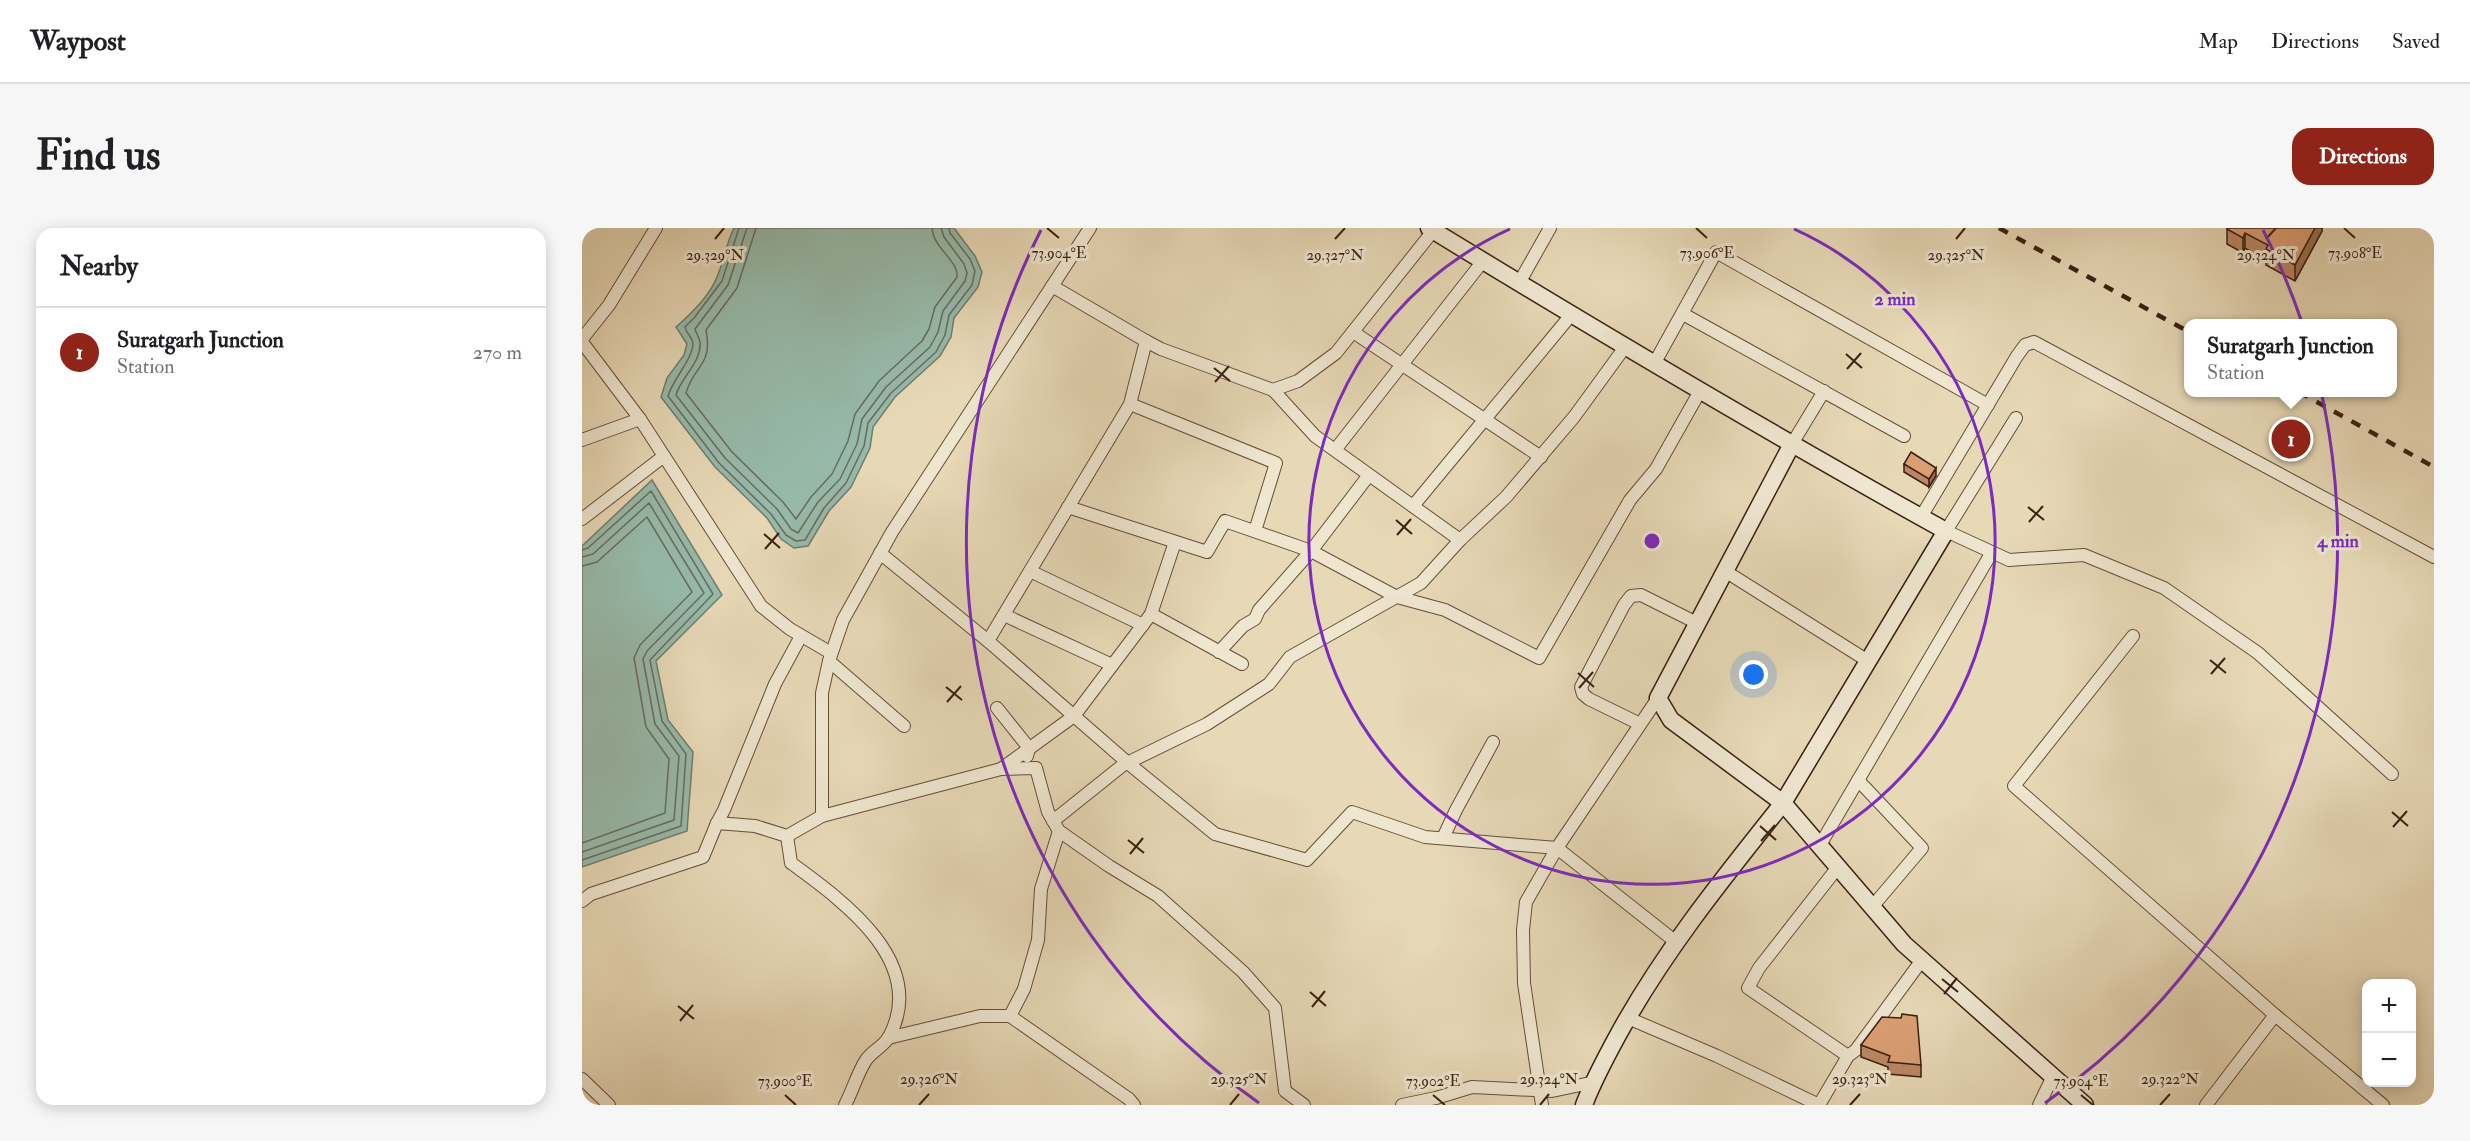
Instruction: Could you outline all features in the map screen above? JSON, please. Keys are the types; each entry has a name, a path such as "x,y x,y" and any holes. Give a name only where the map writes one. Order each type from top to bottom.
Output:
{"street":[{"path":"656,228 609,305 582,341 640,419 761,606 830,657 904,726"},
{"path":"822,816 822,693 830,657 843,620 880,553 1090,228"},
{"path":"1519,284 1550,228"},
{"path":"1273,390 1298,381 1336,353 1431,229 1700,391 1946,531 2009,560 2084,555 2163,588 2258,653 2392,774"},
{"path":"1654,364 1716,252 1988,405"},
{"path":"1335,450 1483,261"},
{"path":"1052,286 1161,349 1273,390 1315,436 1460,540"},
{"path":"1683,314 1904,436"},
{"path":"1413,506 1571,315"},
{"path":"1353,332 1541,457"},
{"path":"988,641 1130,404 1146,341"},
{"path":"1921,517 2017,356 2025,345 2034,342 2434,557"},
{"path":"1010,1016 1024,989 1038,940 1041,889 1056,826 1128,763 1207,724 1269,684 1290,657 1421,583 1460,540 1506,497 1541,457 1574,417 1625,347"},
{"path":"1068,507 1207,552 1225,521 1311,550 1397,597 1445,610 1539,658 1630,500 1656,469 1700,391"},
{"path":"1542,1105 1524,982 1522,930 1526,902 1557,848 1658,698 1792,444 1824,391"},
{"path":"1130,404 1276,463 1255,531"},
{"path":"1584,1105 1642,991 1703,903 1783,802 2016,418"},
{"path":"582,440 640,419"},
{"path":"582,519 664,456"},
{"path":"1219,652 1243,626 1255,619 1258,610 1311,550 1370,475"},
{"path":"1000,769 1074,716 1150,614 1175,542"},
{"path":"1820,845 1992,552"},
{"path":"880,553 988,641 1128,763 1215,834 1307,860 1352,812 1425,837 1557,848 1676,942"},
{"path":"1030,571 1143,625"},
{"path":"1725,571 1868,661"},
{"path":"1640,724 1589,699 1583,694 1581,687 1624,605 1631,596 1641,595 1697,623"},
{"path":"1150,614 1242,664"},
{"path":"1004,615 1112,665"},
{"path":"582,901 591,894 702,857 724,810 775,684 801,636"},
{"path":"2133,636 2014,786 2275,1015 2383,1105"},
{"path":"1658,698 1671,720 1783,802 1904,944 2085,1105"},
{"path":"997,708 1029,748"},
{"path":"1443,838 1493,742"},
{"path":"1023,768 1029,748"},
{"path":"717,823 754,826 787,836 822,816 1000,769 1036,768 1048,812 1056,826 1108,866 1158,896 1243,972 1275,1008 1285,1090 1304,1105"},
{"path":"1858,780 1922,848 1872,907"},
{"path":"787,836 791,863 830,892 862,921 884,949 898,979 898,1009 888,1038 867,1058 845,1105"},
{"path":"1838,867 1759,968 1748,988 1848,1056"},
{"path":"1628,1018 1717,1056 1819,1105 1848,1056 1856,1050 1922,960"},
{"path":"2206,1105 2275,1015"},
{"path":"888,1038 980,1016 1010,1016 1130,1099 1134,1105"},
{"path":"2039,1105 2053,1076"},
{"path":"582,1079 609,1105"},
{"path":"1402,1105 1423,1103 1472,1087 1551,1091 1595,1082"}],"water":[{"path":"734,228 954,228 975,256 982,272 978,287 954,318 951,337 940,356 895,397 873,427 870,448 851,487 829,511 808,546 794,548 781,539 767,518 715,467 661,397 667,378 684,355 687,344 676,327 710,291"},
{"path":"652,480 722,595 656,661 668,720 693,752 687,831 582,867 582,546"}],"building":[{"path":"2227,228 2315,228 2295,265 2266,249 2268,245 2245,233 2243,238"},
{"path":"1911,452 1936,468 1929,479 1904,464"},
{"path":"1902,1014 1917,1016 1921,1065 1888,1062 1890,1056 1861,1045 1882,1017 1901,1018"}],"railway":[{"path":"1999,228 2184,329"},
{"path":"2308,397 2434,467"}],"place":[{"name":"Suratgarh Junction","path":"2291,439"}]}
